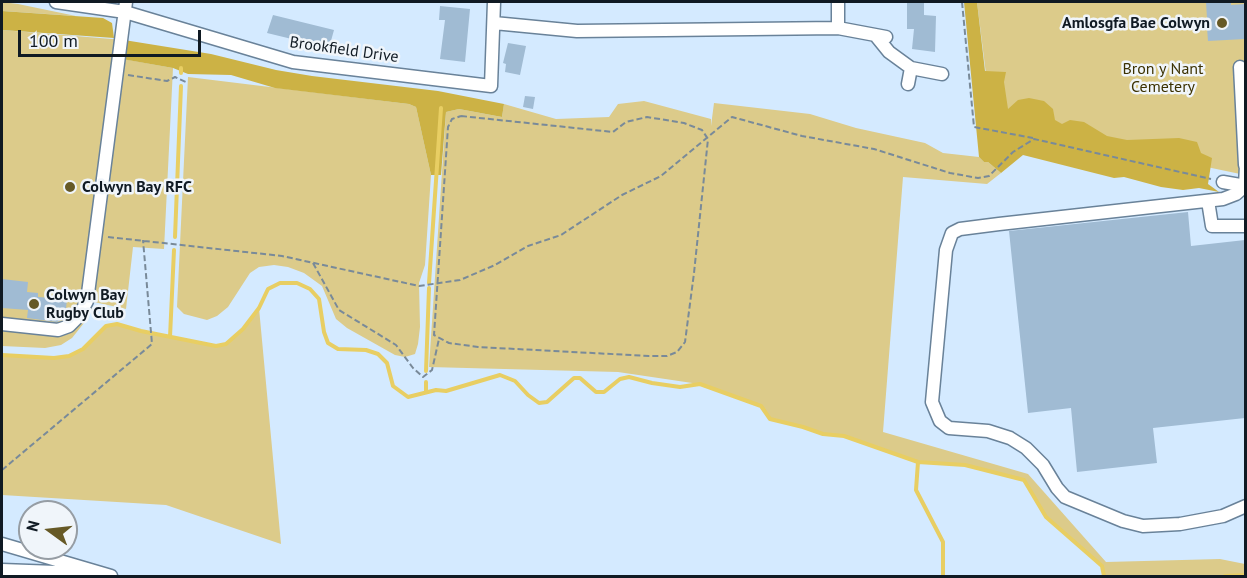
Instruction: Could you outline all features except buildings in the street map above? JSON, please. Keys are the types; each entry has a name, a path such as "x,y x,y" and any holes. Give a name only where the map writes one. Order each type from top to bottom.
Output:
{"street":[{"name":"Brookfield Drive","path":"56,2 125,7 294,62 491,86 494,23"},
{"path":"494,2 494,23 577,31 838,28 881,37 889,52 911,68 942,74"},
{"path":"838,2 838,28"},
{"path":"2,324 58,330 69,326 79,316 87,301 125,7"},
{"path":"1240,67 1245,186 1236,194 1223,200 999,224 960,229 952,233 946,249 932,402 940,421 949,428 988,430 1010,438 1026,448 1043,465 1065,497 1123,521 1143,526 1180,525 1223,516 1245,506"},
{"path":"908,84 911,68"},
{"path":"1222,182 1245,186"},
{"path":"1208,201 1212,226 1245,226"},
{"path":"2,544 110,576"},
{"path":"2,570 110,576"}],"path":[{"path":"962,2 974,127 1055,142 1222,182"},
{"path":"117,73 167,81 175,77 188,82"},
{"path":"473,116 613,132 626,122 646,117 684,123 702,130 708,139 688,324 685,342 677,352 666,356 649,356 478,347 449,343 434,335 448,127 452,119 473,116"},
{"path":"95,236 282,256 419,286 437,285 460,280 495,265 528,246 561,235 622,195 661,176 732,117 802,135 874,149 978,178 989,176 1013,152 1034,139"},
{"path":"2,470 153,342 143,240"},
{"path":"313,263 339,310 396,345 413,368 423,377 432,370 439,339"}],"green space":[{"path":"2,2 18,4 76,16 2,11"},
{"name":"Bron y Nant Cemetery","path":"977,2 1245,2 1245,175 992,122"},
{"name":"Colwyn Bay RFC","path":"2,30 124,40 123,59 173,68 164,249 133,247 126,309 94,302 88,318 72,338 61,345 45,348 2,346"},
{"path":"188,77 409,104 416,107 431,175 425,265 419,283 420,327 415,354 405,357 395,355 347,328 336,319 322,286 304,273 288,267 274,265 259,267 250,273 228,307 217,316 207,320 184,314 177,307"},
{"path":"644,101 711,119 711,126 714,103 810,114 856,128 925,143 943,153 979,157 984,162 988,162 1001,173 987,184 903,177 883,432 1028,474 1106,562 1220,559 1245,564 1245,576 1104,576 1102,566 1046,517 1024,480 965,465 918,462 844,436 823,434 770,419 761,406 699,384 618,372 429,367 446,112 459,109 502,117 504,104 556,119 609,117 618,104"},
{"path":"259,308 281,544 166,505 2,495 2,355 54,358 69,356 83,349 106,326 117,324 216,346 226,344 243,329"}],"shaded area":[{"path":"964,2 977,2 985,71 1006,72 1004,82 1008,109 1018,100 1029,98 1044,101 1053,109 1055,120 1062,124 1070,120 1084,122 1107,136 1127,140 1179,138 1197,142 1201,153 1212,158 1208,184 1219,192 1199,188 1183,190 1161,187 1124,177 1114,178 1023,155 1001,173 988,162 984,162 979,157"},
{"path":"2,11 103,18 112,23 114,38 2,30"},
{"path":"124,40 211,54 276,70 438,91 504,104 502,117 459,109 446,112 441,175 431,175 416,107 409,104 275,88 231,75 188,74 173,68 122,59"}],"waterway":[{"path":"181,68 181,73"},
{"path":"175,237 181,86"},
{"path":"429,283 441,108"},
{"path":"170,337 174,250"},
{"path":"2,355 54,358 69,356 83,349 106,326 117,324 216,346 226,344 243,329 259,308 268,289 280,283 297,283 310,289 319,299 328,343 338,349 366,350 378,354 387,363 393,386 408,397 436,390 446,391 500,375 515,381 539,403 547,402 574,378 580,378 596,392 604,392 620,379 629,377 680,387 700,384 761,406 770,419 823,434 844,436 918,462 965,465 1024,480 1046,517 1102,566 1104,576"},
{"path":"426,371 429,288"},
{"path":"426,382 426,392"},
{"path":"918,462 916,490 943,542 943,576"},
{"path":"1225,576 1246,575"}],"place":[{"name":"Amlosgfa Bae Colwyn","path":"1222,23"},
{"name":"Colwyn Bay RFC","path":"70,187"},
{"name":"Colwyn Bay Rugby Club","path":"34,304"}]}
